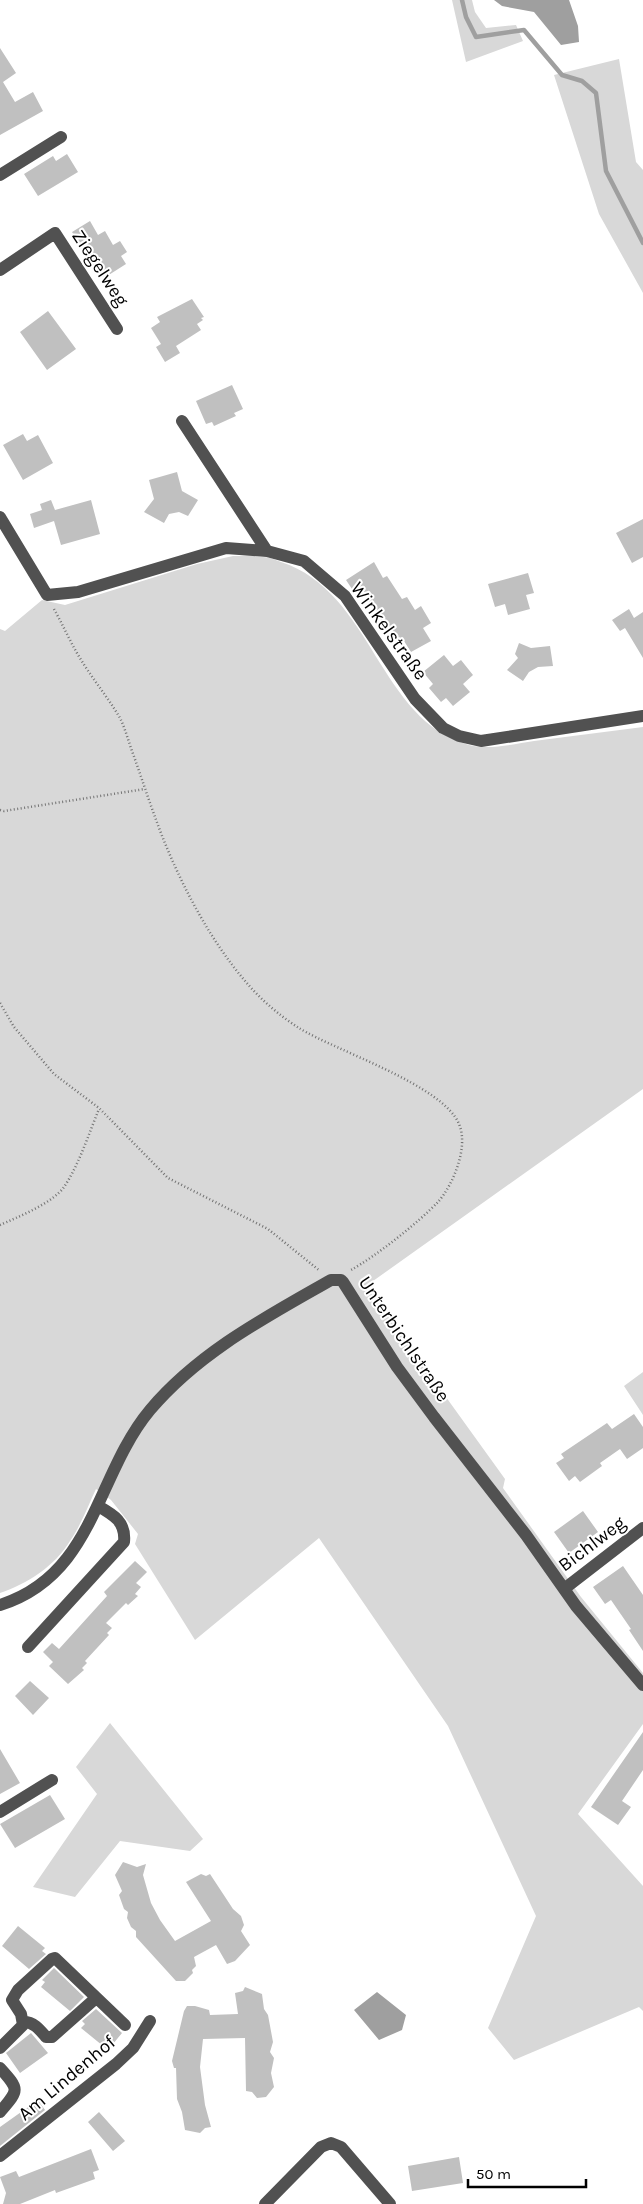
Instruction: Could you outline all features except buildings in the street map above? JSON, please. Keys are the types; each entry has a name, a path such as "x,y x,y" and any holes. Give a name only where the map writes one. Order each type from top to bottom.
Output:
{"street":[{"path":"0,175 61,137"},
{"name":"Ziegelweg","path":"0,270 55,234 117,329"},
{"path":"182,421 267,551"},
{"path":"0,516 47,595"},
{"name":"Winkelstraße","path":"47,595 78,592 226,548 267,551 304,561 345,596 415,699 442,728 459,736 481,741 643,716"},
{"name":"Unterbichlstraße","path":"0,1606 23,1595 61,1566 76,1549 133,1433 150,1410 189,1369 269,1315 335,1280 343,1282 397,1366 434,1417 526,1535 564,1589 606,1643 643,1685"},
{"path":"28,1647 124,1542 126,1531 122,1524 112,1514 98,1506"},
{"name":"Bichlweg","path":"564,1589 643,1528"},
{"path":"0,1812 52,1780"},
{"path":"24,2022 12,2000 55,1958 125,2026"},
{"path":"24,2022 29,2022 36,2026 46,2037 52,2037 96,1998"},
{"name":"Am Lindenhof","path":"0,2156 116,2064 139,2040 150,2021"},
{"path":"0,2048 24,2022"},
{"path":"0,2068 14,2084 16,2094 0,2112"},
{"path":"265,2204 321,2147 331,2143 341,2147 390,2204"}],"path":[{"path":"0,1003 14,1027 54,1074 100,1108 168,1178 268,1229 335,1280 406,1230 438,1202 450,1183 460,1155 462,1140 459,1124 451,1112 419,1088 372,1062 300,1028 278,1012 246,983 200,918 159,828 121,719 82,661 47,595"},
{"path":"0,810 4,811 145,789"},
{"path":"0,1225 31,1212 63,1188 100,1108"}],"shaded area":[{"path":"452,0 472,0 475,12 486,28 516,25 523,41 466,62"},
{"path":"494,0 569,0 578,26 579,42 561,45 534,12 502,6"},
{"path":"619,59 636,162 643,170 643,293 599,214 554,75"},
{"path":"233,556 270,558 312,577 336,600 357,626 394,684 414,710 439,731 469,745 501,746 643,727 643,1089 366,1286 505,1479 503,1488 581,1597 643,1673 643,1724 578,1814 643,1886 643,2011 639,2007 514,2060 488,2028 536,1916 448,1726 319,1538 195,1640 135,1544 138,1534 111,1500 96,1489 78,1529 57,1558 40,1573 20,1585 0,1593 0,629 5,631 42,600 65,605 197,564"},
{"path":"643,1372 643,1415 624,1386"},
{"path":"110,1723 203,1839 190,1851 120,1841 75,1897 33,1887 97,1794 76,1767"},
{"path":"377,1992 406,2015 402,2030 379,2040 354,2010"}],"waterway":[{"path":"462,0 466,17 476,37 524,30 562,75 582,81 596,93 606,171 643,243"}]}
